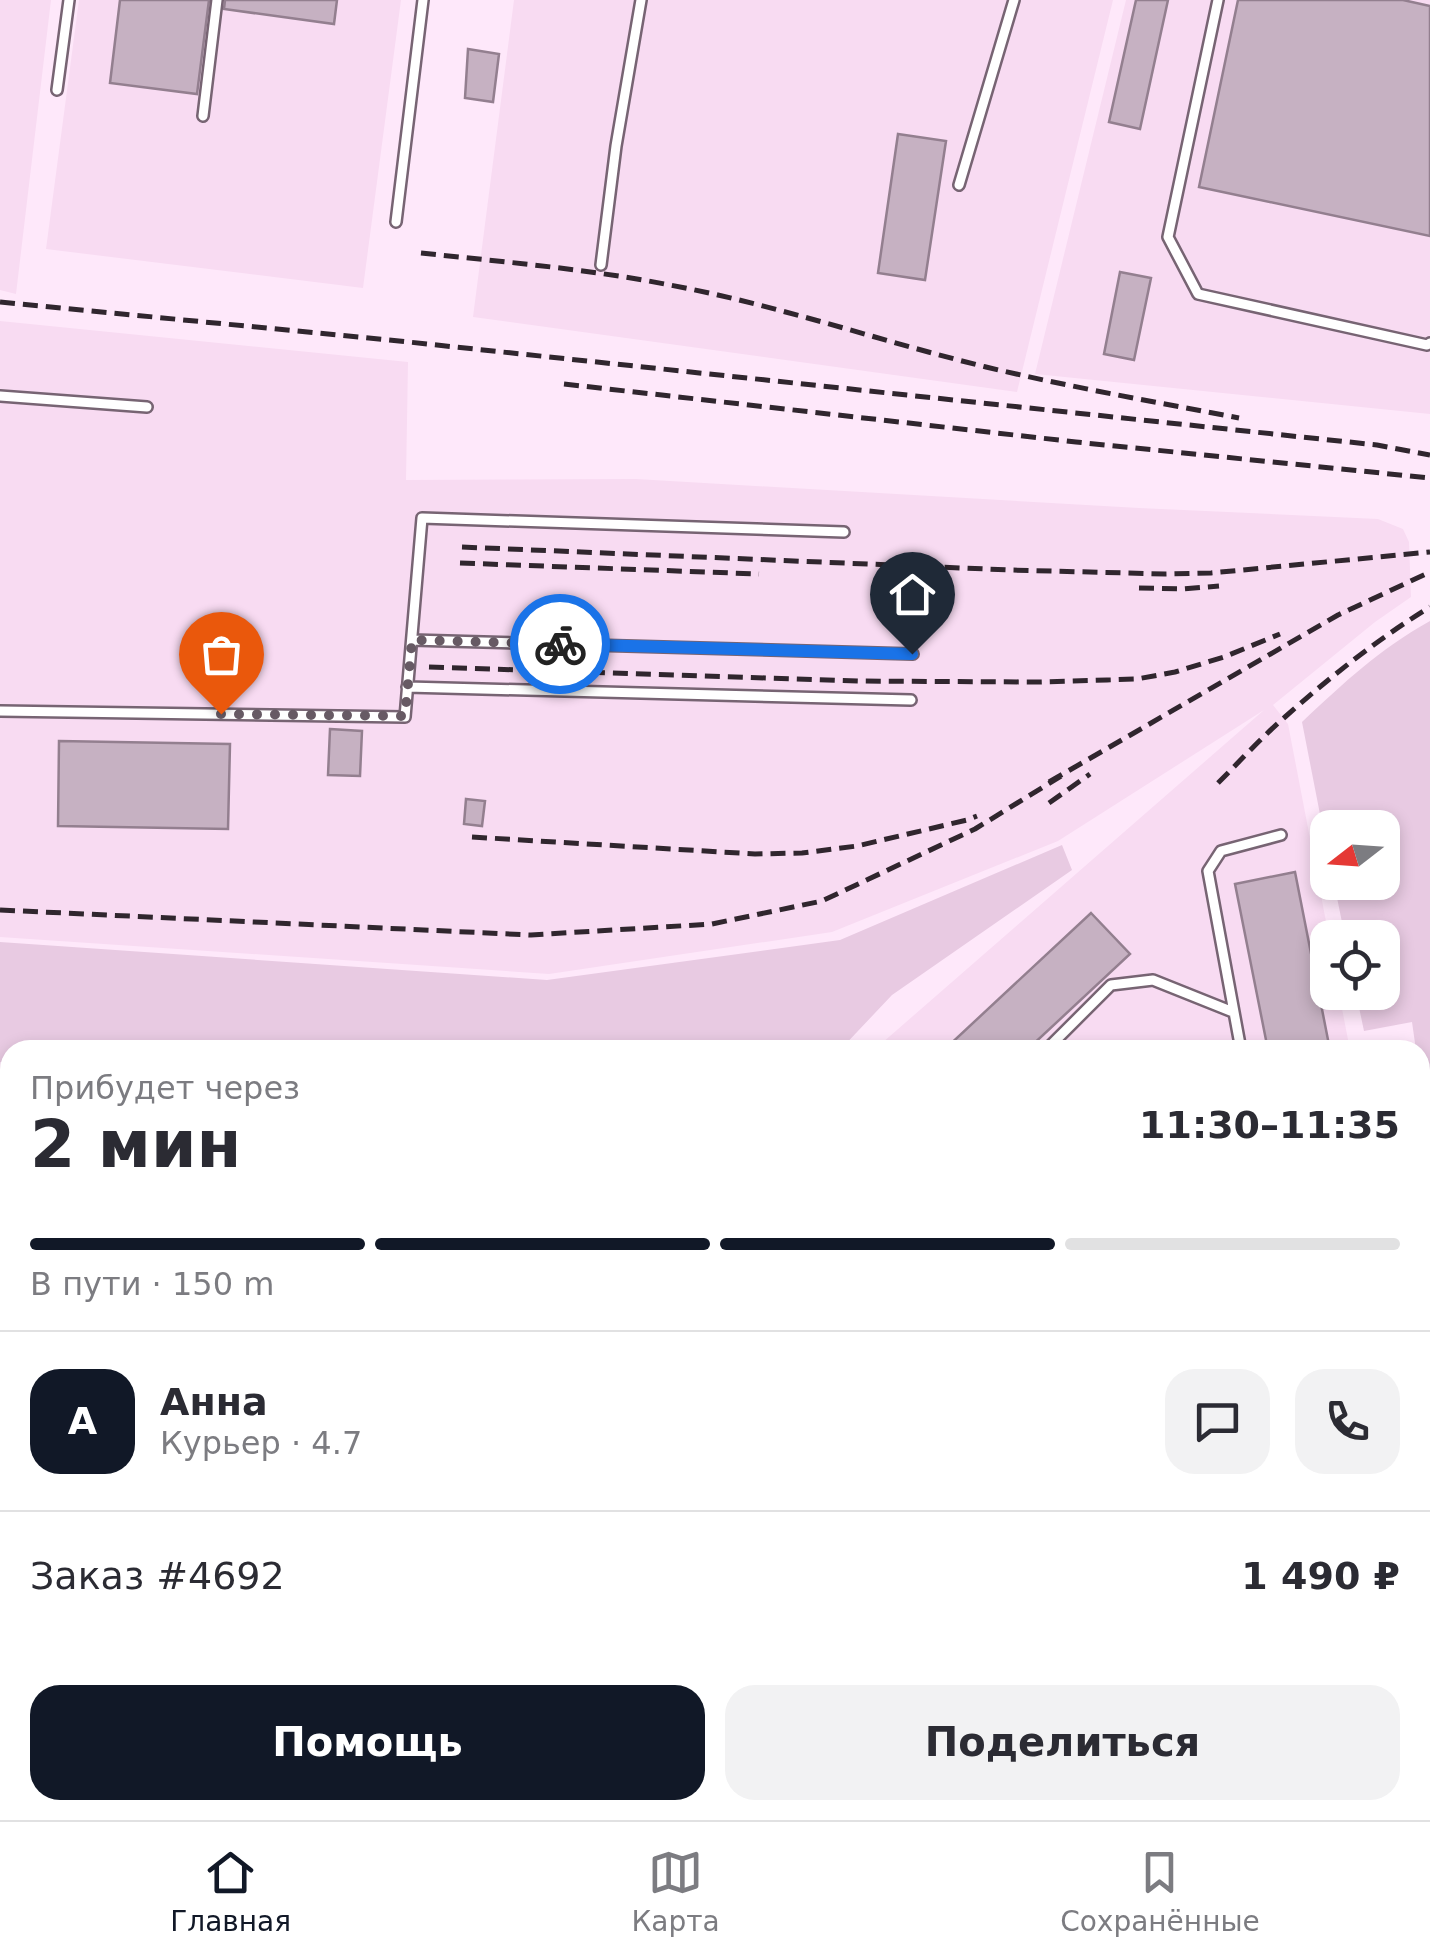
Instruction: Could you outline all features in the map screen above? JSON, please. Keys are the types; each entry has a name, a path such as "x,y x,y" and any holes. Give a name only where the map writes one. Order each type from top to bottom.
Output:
{"lane":[{"path":"58,90 69,0"},
{"path":"203,116 217,0"},
{"path":"396,222 424,0"},
{"path":"601,265 641,0"},
{"path":"959,185 1014,0"},
{"path":"1218,0 1168,236 1198,294 1430,343"},
{"path":"0,396 147,406"},
{"path":"0,711 405,716 422,518 844,532"},
{"path":"412,640 912,654"},
{"path":"408,687 911,700"},
{"path":"1238,1040 1208,871 1221,851 1280,835"},
{"path":"1056,1040 1111,985 1153,980 1234,1012"}],"shaded area":[{"path":"0,0 51,0 16,294 0,290"},
{"path":"79,0 401,0 363,288 46,249"},
{"path":"514,0 1113,0 1017,392 473,317"},
{"path":"1126,0 1430,0 1430,414 1035,374"},
{"path":"0,321 408,362 406,480 636,479 1378,519 1403,529 1409,542 1411,597 1273,705 1288,724 1310,838 1310,900 1322,900 1326,920 1310,920 1310,1010 1342,1010 1348,1040 885,1040 1264,710 1058,841 832,932 549,974 0,937"},
{"path":"1430,621 1430,1040 1415,1040 1412,1022 1364,1031 1360,1010 1400,1010 1400,920 1342,920 1337,900 1400,900 1400,810 1319,810 1302,722 1378,655"},
{"path":"1062,845 1072,870 892,995 849,1040 0,1040 0,942 547,980 840,940"}],"building":[{"path":"120,0 209,0 197,94 110,83"},
{"path":"225,0 337,0 334,24 224,9"},
{"path":"1136,0 1168,0 1140,129 1109,122"},
{"path":"1238,0 1403,0 1430,6 1430,236 1199,187"},
{"path":"468,49 499,54 493,102 465,98"},
{"path":"898,134 946,141 925,280 878,273"},
{"path":"1120,272 1151,278 1134,360 1104,354"},
{"path":"330,729 362,731 360,776 328,775"},
{"path":"59,741 230,744 228,829 58,826"},
{"path":"466,799 485,801 482,826 464,824"},
{"path":"1295,872 1310,948 1310,1010 1322,1010 1328,1040 1266,1040 1235,884"},
{"path":"1091,913 1130,954 1038,1040 955,1040"}],"railway":[{"path":"421,253 577,270 670,285 986,367 1239,418"},
{"path":"0,302 1377,445 1430,455"},
{"path":"564,384 1430,478"},
{"path":"462,547 1165,574 1430,552"},
{"path":"460,563 759,574"},
{"path":"1049,782 1338,615 1430,572"},
{"path":"1139,588 1219,586"},
{"path":"1218,783 1320,687 1430,607"},
{"path":"429,667 858,681 1137,679 1224,657 1280,634"},
{"path":"1049,803 1090,774"},
{"path":"0,910 531,935 712,924 822,901 975,829 1061,776"},
{"path":"472,837 755,854 802,853 857,846 977,816"}],"way so far":[{"path":"221,714 405,716 412,640 560,644"}],"route":[{"path":"560,644 912,654"}]}
